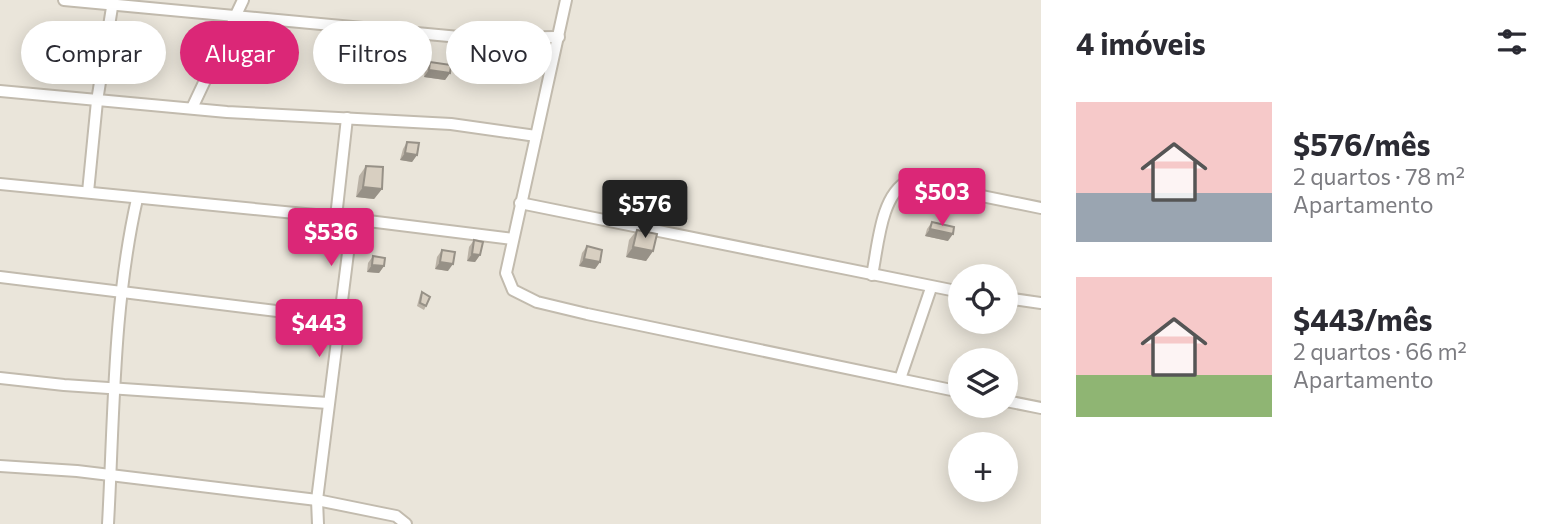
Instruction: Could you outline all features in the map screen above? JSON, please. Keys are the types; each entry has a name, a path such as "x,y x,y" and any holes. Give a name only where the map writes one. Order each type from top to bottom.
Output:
{"street":[{"path":"64,0 470,38 559,37"},
{"path":"192,108 243,0"},
{"path":"566,0 520,203 506,279 518,293 537,302 948,389"},
{"path":"88,192 97,101 113,3"},
{"path":"0,91 192,108 452,124 536,136"},
{"path":"336,217 347,118"},
{"path":"872,275 892,199 900,185 908,181 1041,208"},
{"path":"0,184 336,217 513,239"},
{"path":"108,524 113,388 127,242 137,199"},
{"path":"520,203 948,290"},
{"path":"318,524 317,500 328,404 342,318 352,221"},
{"path":"0,276 342,318"},
{"path":"900,379 931,288"},
{"path":"1018,300 1041,303"},
{"path":"0,377 328,404"},
{"path":"1018,403 1041,408"},
{"path":"0,466 317,500 396,516 406,524"}],"shaded area":[{"path":"0,0 1041,0 1041,524 0,524"}],"building":[{"path":"432,62 446,64 446,72 432,70"},
{"path":"407,142 419,143 417,155 405,153"},
{"path":"366,166 383,167 382,189 363,187"},
{"path":"932,222 954,227 953,234 930,229"},
{"path":"637,230 657,234 653,251 633,247"},
{"path":"474,240 483,242 480,255 472,254"},
{"path":"587,246 602,250 600,262 584,259"},
{"path":"442,250 455,252 453,264 440,262"},
{"path":"373,256 385,258 384,266 372,265"},
{"path":"422,292 430,297 426,306 420,303"}]}
